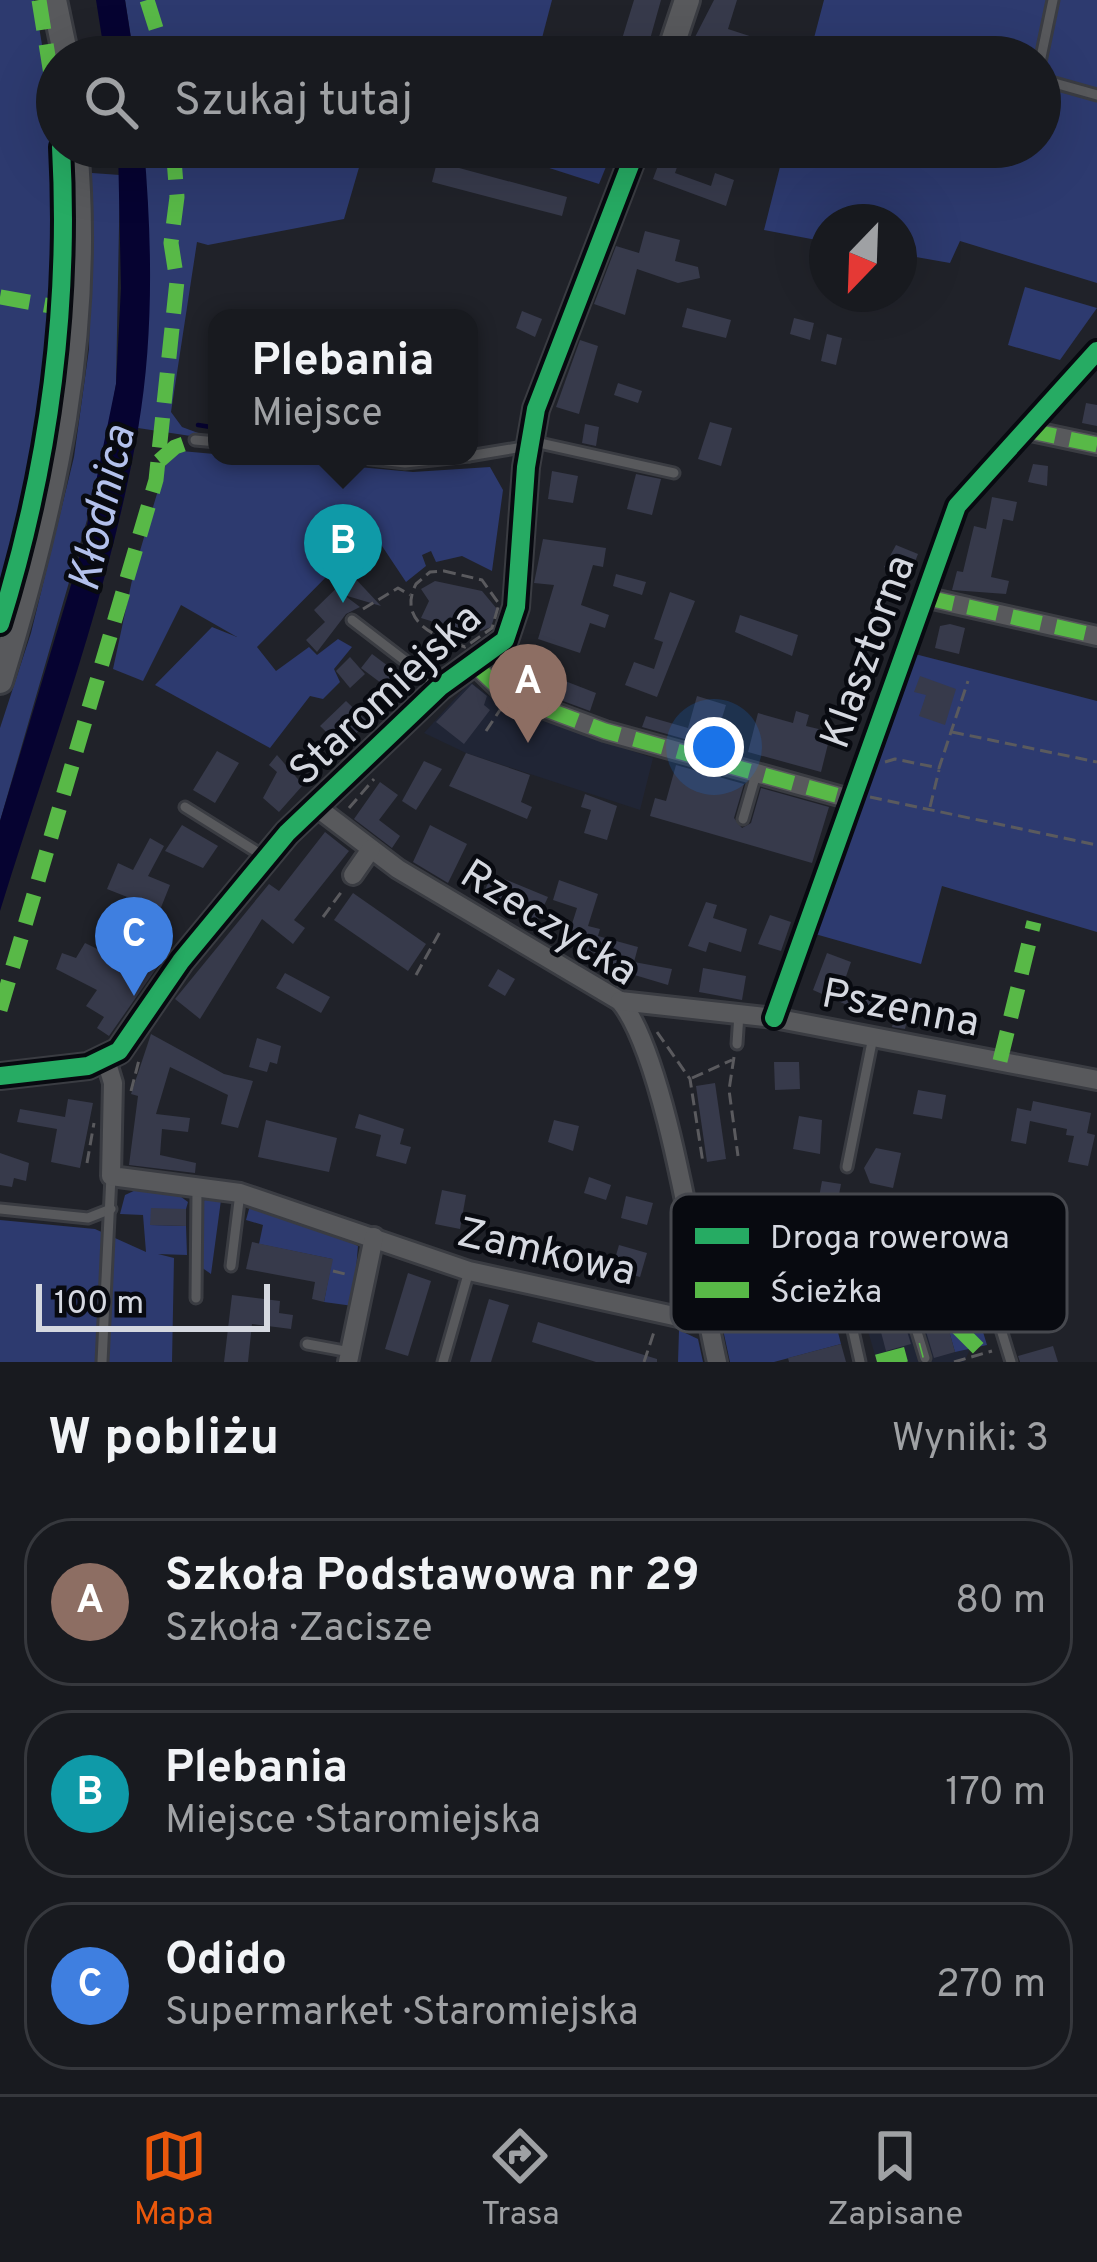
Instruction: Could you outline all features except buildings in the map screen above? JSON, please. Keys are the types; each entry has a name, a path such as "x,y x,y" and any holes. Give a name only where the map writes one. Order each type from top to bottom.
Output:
{"street":[{"path":"54,0 61,36"},
{"path":"675,36 687,0"},
{"path":"0,681 52,501 67,426 80,308 76,168"},
{"name":"Staromiejska","path":"106,1060 119,1051 181,961 265,857 463,659 501,645 513,621 529,443 550,361 628,168"},
{"name":"Klasztorna","path":"774,1018 957,506 1097,351"},
{"path":"1026,430 1097,445"},
{"path":"924,597 1097,636"},
{"path":"463,659 505,694 524,702 653,747 855,796"},
{"name":"Rzeczycka","path":"315,806 371,849 620,1001 638,1027 651,1065 680,1194"},
{"path":"353,875 371,849"},
{"name":"Pszenna","path":"620,1001 774,1018 1097,1080"},
{"path":"0,1076 106,1060 112,1083 112,1176"},
{"name":"Zamkowa","path":"112,1176 240,1193 469,1271 671,1316"},
{"path":"349,1357 374,1237"},
{"name":"Rzeczycka","path":"714,1332 717,1362"}],"lane":[{"path":"1045,36 1053,0"},
{"path":"1061,85 1097,95"},
{"path":"195,440 208,441"},
{"path":"478,454 529,443 674,473"},
{"path":"352,620 440,687"},
{"path":"743,819 756,774"},
{"path":"185,807 265,857"},
{"path":"737,1044 739,1014"},
{"path":"847,1167 873,1037"},
{"path":"102,1362 112,1176"},
{"path":"196,1298 197,1184"},
{"path":"231,1266 240,1193"},
{"path":"0,1209 88,1218 111,1209"},
{"path":"443,1362 469,1271"},
{"path":"853,1332 860,1362"},
{"path":"917,1332 925,1358"},
{"path":"1003,1332 1012,1362"},
{"path":"307,1345 349,1357"}],"path":[{"path":"352,620 398,588 410,595 420,627 467,646 492,628 499,604 482,580 436,570 421,578 410,595"},
{"path":"453,643 463,659"},
{"path":"929,809 968,681"},
{"path":"486,731 502,703"},
{"path":"952,732 1097,762"},
{"path":"865,758 939,768"},
{"path":"855,796 1097,845"},
{"path":"323,917 353,875"},
{"path":"416,975 441,930"},
{"path":"648,1022 690,1079 703,1162"},
{"path":"737,1044 729,1090 738,1156"},
{"path":"690,1079 734,1059"},
{"path":"87,1163 95,1118"},
{"path":"333,1271 347,1275"},
{"path":"644,1362 657,1323"},
{"path":"925,1358 955,1362 983,1353"}],"shaded area":[{"path":"0,0 34,0 40,36 36,36 36,168 56,168 56,304 38,454 0,602"},
{"path":"125,0 552,0 543,36 131,36"},
{"path":"824,0 1097,0 1097,283 960,241 950,263 917,257 917,204 809,204 809,239 764,230 780,168 1061,168 1061,36 815,36"},
{"path":"145,168 359,168 344,219 208,245 197,242 171,412 182,427 208,439 138,428 149,309"},
{"path":"549,168 605,168 599,184"},
{"path":"92,173 120,175 116,384 102,468 0,821 0,728 31,633 74,457 89,349"},
{"path":"1025,287 1097,308 1060,360 1008,345"},
{"path":"170,450 208,453 208,465 336,465 413,472 490,467 503,490 492,571 462,556 436,562 431,551 422,555 426,566 406,582 378,540 369,552 335,568 257,647 276,671 309,647 317,655 338,639 352,647 334,669 340,682 323,699 310,696 270,748 155,685 212,627 237,637 181,605 143,681 113,669 134,571"},
{"path":"911,653 1097,701 1097,932 942,886 921,964 815,934"},
{"path":"470,682 502,706 653,758 640,810 466,753 424,733"},
{"path":"138,1189 173,1191 188,1202 186,1209 151,1209 151,1225 186,1226 187,1255 158,1254 174,1258 172,1362 0,1362 0,1220 95,1229 146,1252 143,1215 120,1214 125,1195"},
{"path":"213,1193 227,1195 230,1201 221,1200 211,1274 201,1267 200,1204"},
{"path":"251,1202 345,1234 343,1238 358,1246 353,1306 324,1302 332,1259 259,1244 263,1225 246,1220"},
{"path":"679,1332 698,1339 703,1362 678,1362"},
{"path":"724,1332 838,1332 841,1344 774,1362 730,1362"},
{"path":"868,1332 965,1332 970,1349 964,1362 877,1362"},
{"path":"949,1332 983,1332 987,1345 955,1352"}],"water":[{"path":"96,0 125,0 131,36 102,36"},
{"name":"Kłodnica","path":"118,168 146,168 149,324 138,429 95,611 0,911 0,821 83,545 116,384 121,288"}],"waterway":[{"path":"198,425 208,427"}],"marked path":[{"path":"39,0 45,36"},
{"path":"147,0 158,36"},
{"path":"0,1010 156,480 177,281 171,243 177,197 175,168"},
{"path":"0,297 62,308"},
{"path":"1026,430 1097,445"},
{"path":"159,461 175,447 195,440"},
{"path":"924,597 1097,636"},
{"path":"474,664 505,694 605,731 850,799"},
{"path":"1000,1061 1034,922"},
{"path":"962,1332 983,1353"},
{"path":"877,1362 922,1350"}],"cycle path":[{"path":"0,624 31,506 52,388 62,269 62,168"},
{"path":"0,1076 88,1066 119,1051 181,961 287,833 440,687 505,640 516,607 526,467 536,409 629,168"},
{"path":"774,1018 957,506 1097,351"}],"place":[{"name":"Plebania","path":"343,603"},
{"name":"Szkoła Podstawowa nr 29","path":"528,743"},
{"name":"Odido","path":"134,996"}]}
